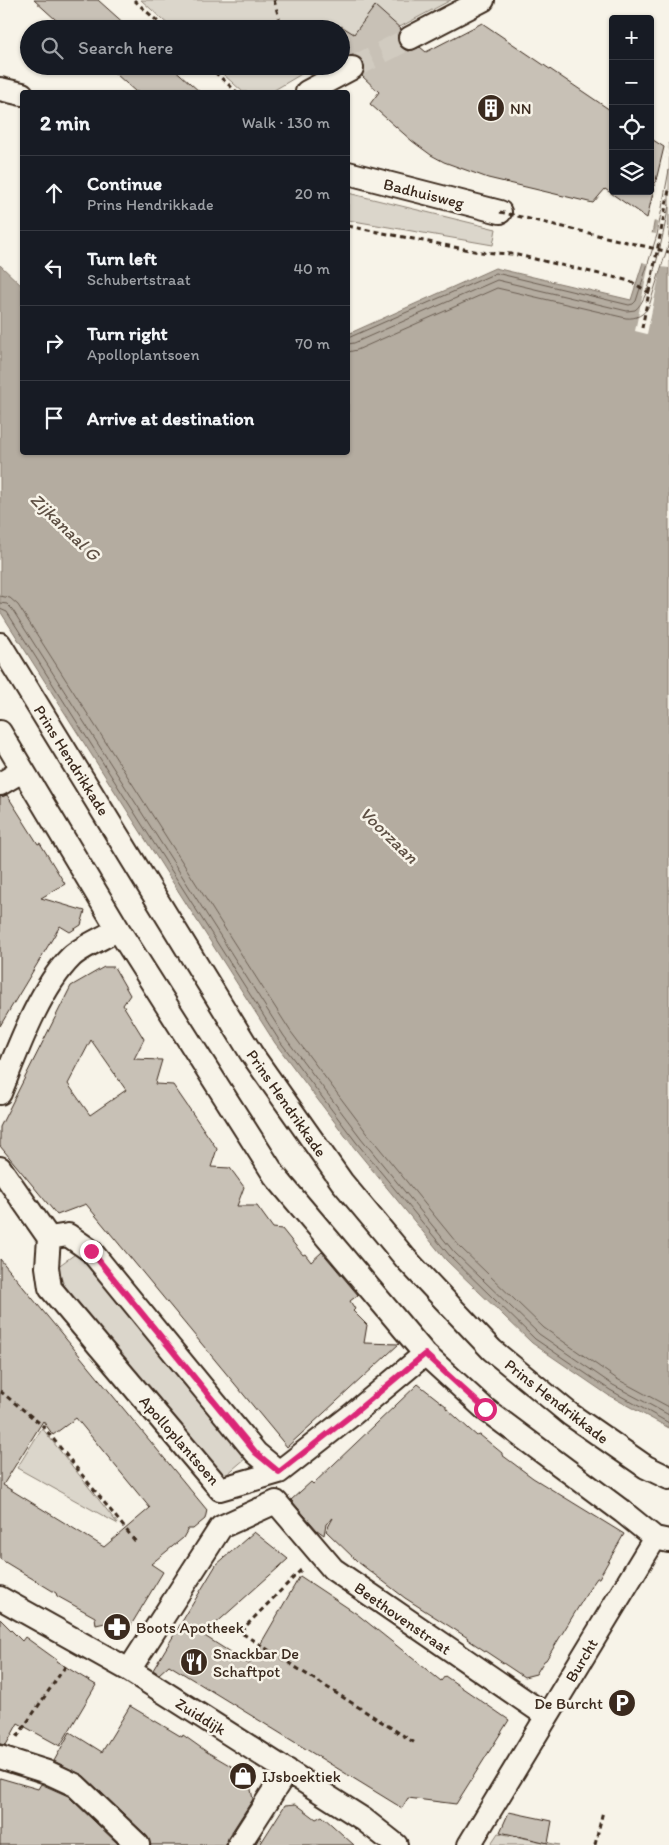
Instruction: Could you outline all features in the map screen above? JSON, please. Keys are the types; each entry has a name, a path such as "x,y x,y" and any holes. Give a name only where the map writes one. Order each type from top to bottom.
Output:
{"street":[{"path":"410,38 483,0"},
{"path":"311,90 339,75"},
{"path":"0,88 20,93"},
{"name":"Badhuisweg","path":"350,174 500,212"},
{"name":"Prins Hendrikkade","path":"0,644 251,1053 342,1182 406,1259 492,1350 571,1415 646,1468 669,1478"},
{"path":"0,732 118,930 275,1176 425,1354 485,1409 662,1540"},
{"path":"0,784 22,771"},
{"path":"0,1093 22,1039 47,988 72,956 118,930"},
{"path":"0,1168 49,1238 68,1235 91,1251 256,1453 279,1472 425,1354"},
{"name":"Apolloplantsoen","path":"49,1238 47,1267 50,1288 220,1489 279,1472"},
{"name":"Beethovenstraat","path":"128,1670 221,1527 276,1502 333,1568 428,1636 547,1716"},
{"name":"Burcht","path":"469,1845 547,1716 662,1540"},
{"name":"Zuiddijk","path":"0,1598 128,1670 363,1819 396,1845"},
{"path":"1,1758 47,1772 76,1785 138,1845"},
{"path":"239,1845 287,1770"}],"path":[{"path":"135,0 156,20"},
{"path":"274,0 280,20"},
{"path":"218,75 236,90"},
{"path":"642,328 669,190"},
{"path":"500,212 669,252"},
{"path":"350,226 479,252 513,254 630,281 650,293"},
{"path":"0,1391 42,1426 136,1542"},
{"path":"319,1552 240,1632 415,1743"},
{"path":"1,1758 82,1643"},
{"path":"595,1845 603,1811"}],"shaded area":[{"path":"141,0 451,0 396,29 350,46 350,20 163,20"},
{"path":"224,75 300,75 274,90 241,90"},
{"path":"350,193 496,229 493,245 350,220"},
{"path":"78,1252 246,1458 226,1475 213,1467 64,1285 57,1267"},
{"path":"42,1428 118,1524 17,1468"},
{"path":"498,1833 559,1845 490,1845"}],"water":[{"path":"669,143 669,1428 608,1395 532,1343 446,1260 352,1145 275,1043 0,611 0,265 20,284 20,455 350,455 350,333 495,268 631,300 652,234"}],"pier":[{"path":"669,140 669,268 661,267 647,334 635,331 649,264 642,262 650,233 656,234 658,222 652,221"}],"building":[{"path":"34,0 98,0 120,20 56,20"},
{"name":"NN","path":"375,6 401,29 397,37 398,44 403,49 409,51 420,47 426,52 482,23 609,109 609,192 605,189 593,203 488,178 444,162 431,155 370,104 379,92 362,76 365,69 363,61 359,57 350,56 350,32 354,34"},
{"path":"117,75 181,75 198,90 134,90"},
{"name":"NN","path":"654,141 664,147 654,189"},
{"name":"NN","path":"614,195 653,195 647,218"},
{"path":"7,795 65,884 41,898 85,911 81,925 70,932 60,926 0,1026 0,797"},
{"path":"104,967 114,967 130,995 123,1005 144,1039 134,1059 162,1060 155,1084 173,1085 217,1149 211,1167 230,1168 244,1187 237,1206 257,1206 273,1228 282,1229 311,1262 322,1252 358,1295 350,1301 355,1309 353,1311 367,1325 364,1343 399,1344 287,1447 86,1204 57,1215 0,1146 0,1127 71,986","holes":["91,1040 126,1090 90,1115 68,1084"]},
{"path":"0,1259 207,1510 205,1519 193,1529 188,1529 183,1538 151,1564 163,1572 125,1635 105,1623 96,1625 95,1617 57,1596 56,1593 0,1559","holes":["76,1418 150,1508 104,1547 3,1485 43,1421 53,1435"]},
{"path":"418,1384 446,1406 477,1436 480,1435 502,1455 533,1478 624,1534 599,1578 590,1588 536,1674 524,1677 468,1638 405,1598 358,1562 326,1531 333,1518 326,1524 324,1535 317,1530 291,1500 311,1482 313,1484"},
{"path":"254,1532 288,1559 203,1635 249,1664 300,1576 357,1614 441,1681 445,1676 509,1720 456,1804 408,1798 402,1808 169,1665 159,1674 153,1670 216,1565"},
{"path":"0,1619 22,1641 25,1637 56,1661 96,1685 60,1746 18,1723 6,1745 0,1744"},
{"path":"130,1706 182,1737 183,1735 207,1752 248,1776 253,1799 228,1838 226,1845 151,1845 147,1836 84,1776 54,1761 70,1732 102,1752"},
{"path":"0,1778 38,1789 41,1784 68,1796 119,1845 0,1845"},
{"path":"296,1804 316,1819 322,1816 354,1845 255,1845 260,1836 261,1843 285,1805"},
{"path":"509,1812 552,1821 548,1843 500,1832"}],"tunnel":[{"path":"352,68 410,38"}],"place":[{"name":"NN","path":"491,108"},
{"name":"Boots Apotheek","path":"117,1627"},
{"name":"Snackbar De Schaftpot","path":"194,1662"},
{"name":"De Burcht","path":"622,1703"},
{"name":"IJsboektiek","path":"243,1776"}],"route":[{"path":"91,1251 256,1453 279,1472 425,1354 485,1409"}],"water label":[{"name":"Zijkanaal G","path":"65,527"},
{"name":"Voorzaan","path":"389,835"}]}
